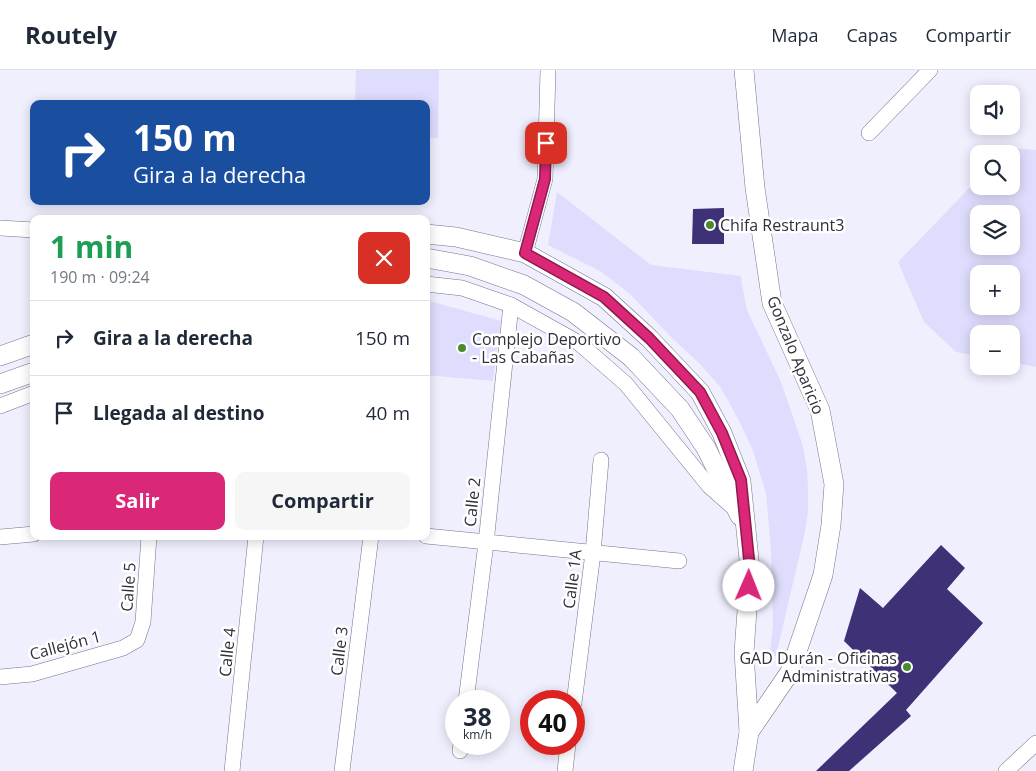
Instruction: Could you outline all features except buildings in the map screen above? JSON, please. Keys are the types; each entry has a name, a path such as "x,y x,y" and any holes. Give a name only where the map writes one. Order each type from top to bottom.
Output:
{"street":[{"path":"525,253 545,179 548,70"},
{"name":"Gonzalo Aparicio","path":"743,771 749,732 790,672 823,575 831,525 834,484 820,410 772,303 754,188 744,70"},
{"path":"870,133 930,70"},
{"path":"0,228 30,230"},
{"path":"430,234 456,237 525,253 604,297 649,338 700,392 719,427 741,480 742,519 750,569 744,652 749,732"},
{"path":"430,259 470,266 524,284 574,312 631,357 680,409 706,448 742,519"},
{"path":"430,284 462,288 510,305 579,344 626,384 709,486 742,519"},
{"name":"Calle 2","path":"467,690 486,543 510,305"},
{"path":"0,356 30,345"},
{"path":"0,384 30,373"},
{"path":"0,406 30,395"},
{"path":"700,440 713,437 719,427"},
{"name":"Calle 1A","path":"576,690 593,553 601,460"},
{"path":"0,537 30,534"},
{"path":"430,536 679,561"},
{"name":"Calle 5","path":"137,640 143,622 150,540"},
{"name":"Calle 4","path":"232,771 256,540"},
{"name":"Calle 3","path":"342,771 371,540"},
{"name":"Callejón 1","path":"0,677 32,674 123,648 137,640"},
{"path":"1006,771 1036,743"},
{"path":"565,771 567,755"}],"shaded area":[{"path":"356,70 439,70 438,138 430,138 430,100 355,100"},
{"path":"1020,149 1036,150 1036,367 1020,364 1020,325 970,325 970,354 956,352 924,322 898,262 970,187 970,195 1020,195"},
{"path":"557,192 651,265 741,276 747,310 781,382 803,446 807,469 808,511 805,532 776,656 773,658 770,653 773,625 771,549 766,493 752,448 721,388 700,364 629,293 600,271 548,245"},
{"name":"Complejo Deportivo - Las Cabañas","path":"430,301 501,321 493,381 430,375"}],"place":[{"name":"Chifa Restraunt3","path":"710,225"},
{"name":"Complejo Deportivo - Las Cabañas","path":"462,348"},
{"name":"GAD Durán - Oficinas Administrativas","path":"907,667"}],"route":[{"path":"546,143 545,179 525,253 604,297 649,338 700,392 722,433 741,480 750,569 749,586"}]}
